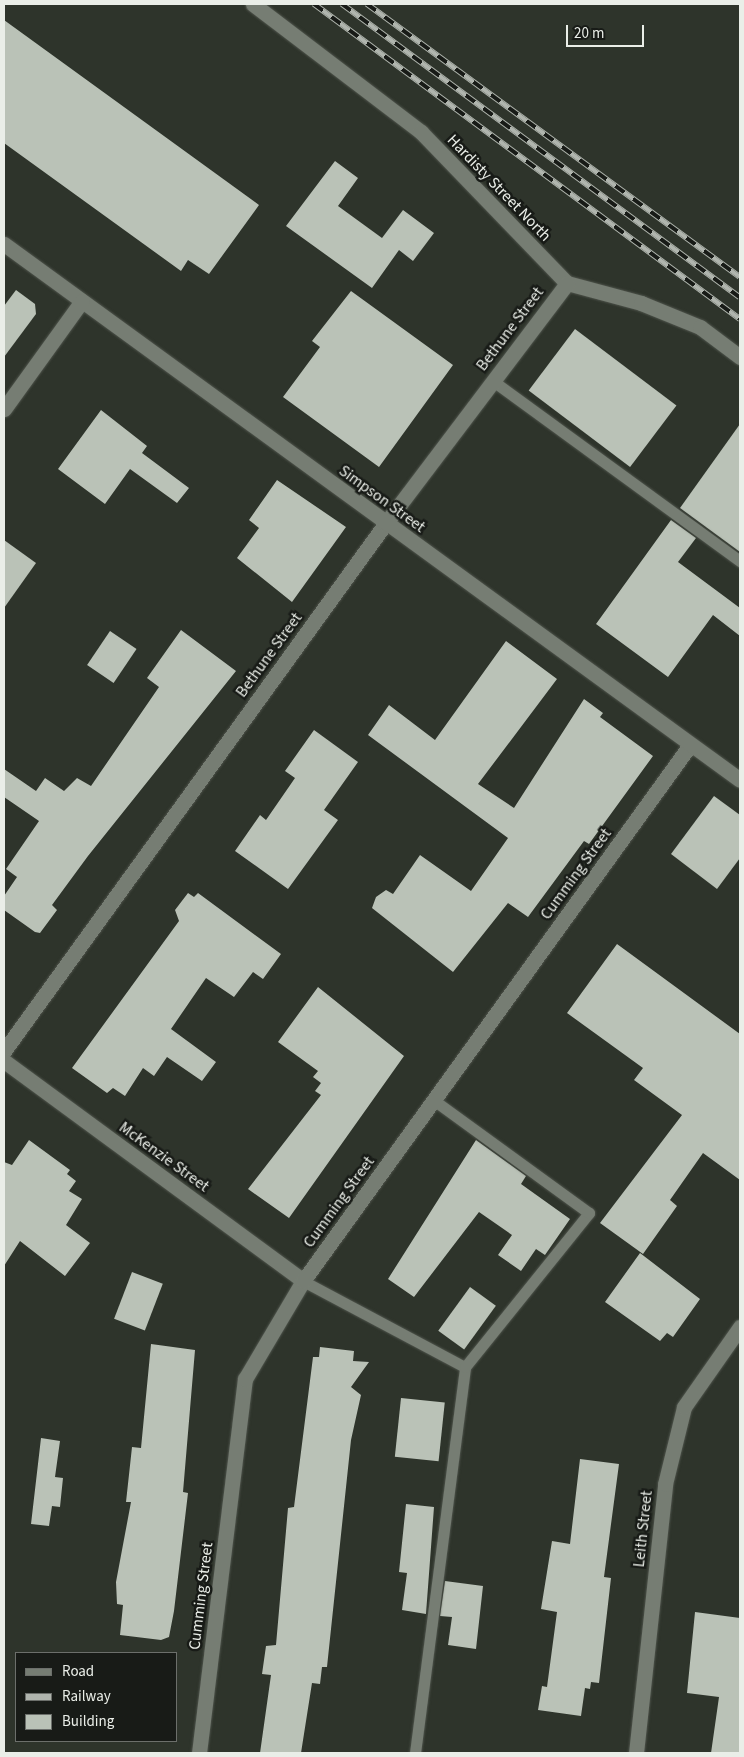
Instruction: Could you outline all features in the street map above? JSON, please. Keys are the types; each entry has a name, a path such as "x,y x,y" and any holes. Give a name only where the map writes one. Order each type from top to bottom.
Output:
{"street":[{"name":"Hardisty Street North","path":"253,4 421,132 567,283"},
{"name":"Simpson Street","path":"4,244 385,524 740,780"},
{"path":"567,283 641,303 700,327 740,357"},
{"name":"Bethune Street","path":"4,1051 385,524 567,283"},
{"path":"4,410 82,301"},
{"name":"Cumming Street","path":"199,1753 246,1378 303,1281 435,1101 690,745"},
{"name":"McKenzie Street","path":"4,1061 303,1281"},
{"name":"Leith Street","path":"636,1753 665,1484 684,1407 740,1327"}],"lane":[{"path":"493,381 740,561"},
{"path":"415,1753 465,1367 589,1213 435,1101"},
{"path":"303,1281 465,1367"}],"building":[{"path":"4,20 259,205 209,274 188,260 181,271 4,143"},
{"path":"335,161 358,178 338,206 382,238 403,210 434,233 413,261 399,250 372,288 286,226"},
{"path":"16,290 35,304 36,314 4,357 4,306"},
{"path":"351,291 453,365 379,467 283,397 320,347 312,341"},
{"path":"575,329 676,405 630,467 529,390"},
{"path":"101,410 147,446 142,453 189,488 177,503 130,469 105,504 58,469"},
{"path":"740,424 740,552 680,508"},
{"path":"277,480 346,527 292,602 237,558 259,528 249,520"},
{"path":"671,520 696,538 678,562 740,608 740,636 713,615 668,677 596,624"},
{"path":"4,540 36,563 4,608"},
{"path":"181,630 236,671 88,856 52,905 57,910 40,933 35,932 4,910 4,896 17,877 6,869 39,821 4,797 4,769 36,791 45,778 64,791 77,778 91,786 159,687 147,678"},
{"path":"110,631 137,649 114,683 87,665"},
{"path":"506,641 557,679 478,784 514,808 584,699 603,713 600,717 653,756 589,844 584,841 528,917 508,903 453,972 372,908 376,897 386,890 393,894 420,855 471,891 508,838 368,735 389,705 435,740"},
{"path":"314,730 358,762 324,810 338,820 288,889 235,851 260,815 266,820 295,778 285,771"},
{"path":"714,796 740,815 740,858 717,889 671,854"},
{"path":"188,893 194,897 198,893 281,954 263,979 253,972 234,997 206,978 171,1029 216,1062 202,1081 167,1057 154,1076 143,1068 125,1096 113,1088 107,1093 72,1068 179,921 175,910"},
{"path":"617,944 740,1034 740,1180 703,1153 670,1200 677,1206 643,1254 600,1223 682,1115 634,1080 643,1068 567,1013"},
{"path":"318,987 404,1056 289,1218 248,1189 321,1095 315,1091 321,1083 313,1077 318,1071 278,1042"},
{"path":"29,1140 70,1170 67,1174 76,1181 69,1191 82,1199 66,1225 90,1243 65,1276 20,1241 4,1266 4,1162 12,1165"},
{"path":"476,1140 526,1176 521,1184 570,1219 545,1255 536,1249 521,1271 498,1255 512,1235 479,1212 414,1297 388,1279"},
{"path":"640,1253 700,1299 673,1337 667,1333 660,1341 605,1302"},
{"path":"132,1272 163,1284 145,1331 114,1319"},
{"path":"470,1287 496,1306 464,1349 438,1331"},
{"path":"151,1344 195,1350 183,1492 188,1493 174,1611 169,1637 161,1640 120,1635 123,1605 117,1604 116,1582 131,1502 126,1502 132,1447 141,1448"},
{"path":"320,1347 354,1351 353,1361 369,1362 351,1387 361,1395 351,1440 327,1667 322,1667 320,1684 312,1683 301,1753 260,1753 271,1675 262,1674 266,1646 276,1645 288,1508 294,1507 313,1357 319,1357"},
{"path":"401,1398 445,1403 439,1461 395,1457"},
{"path":"41,1438 60,1441 55,1477 63,1478 60,1507 52,1506 49,1526 31,1524"},
{"path":"580,1459 619,1464 604,1577 611,1578 599,1683 591,1682 590,1689 585,1688 581,1716 538,1710 542,1686 547,1687 557,1612 541,1609 552,1541 570,1544"},
{"path":"406,1504 434,1507 426,1614 402,1610 407,1573 399,1572"},
{"path":"445,1581 483,1586 476,1649 448,1645 452,1617 440,1616"},
{"path":"695,1612 740,1618 740,1753 711,1753 719,1697 687,1693"}],"railway":[{"path":"314,4 740,319"},
{"path":"342,4 740,297"},
{"path":"367,4 740,277"}]}
